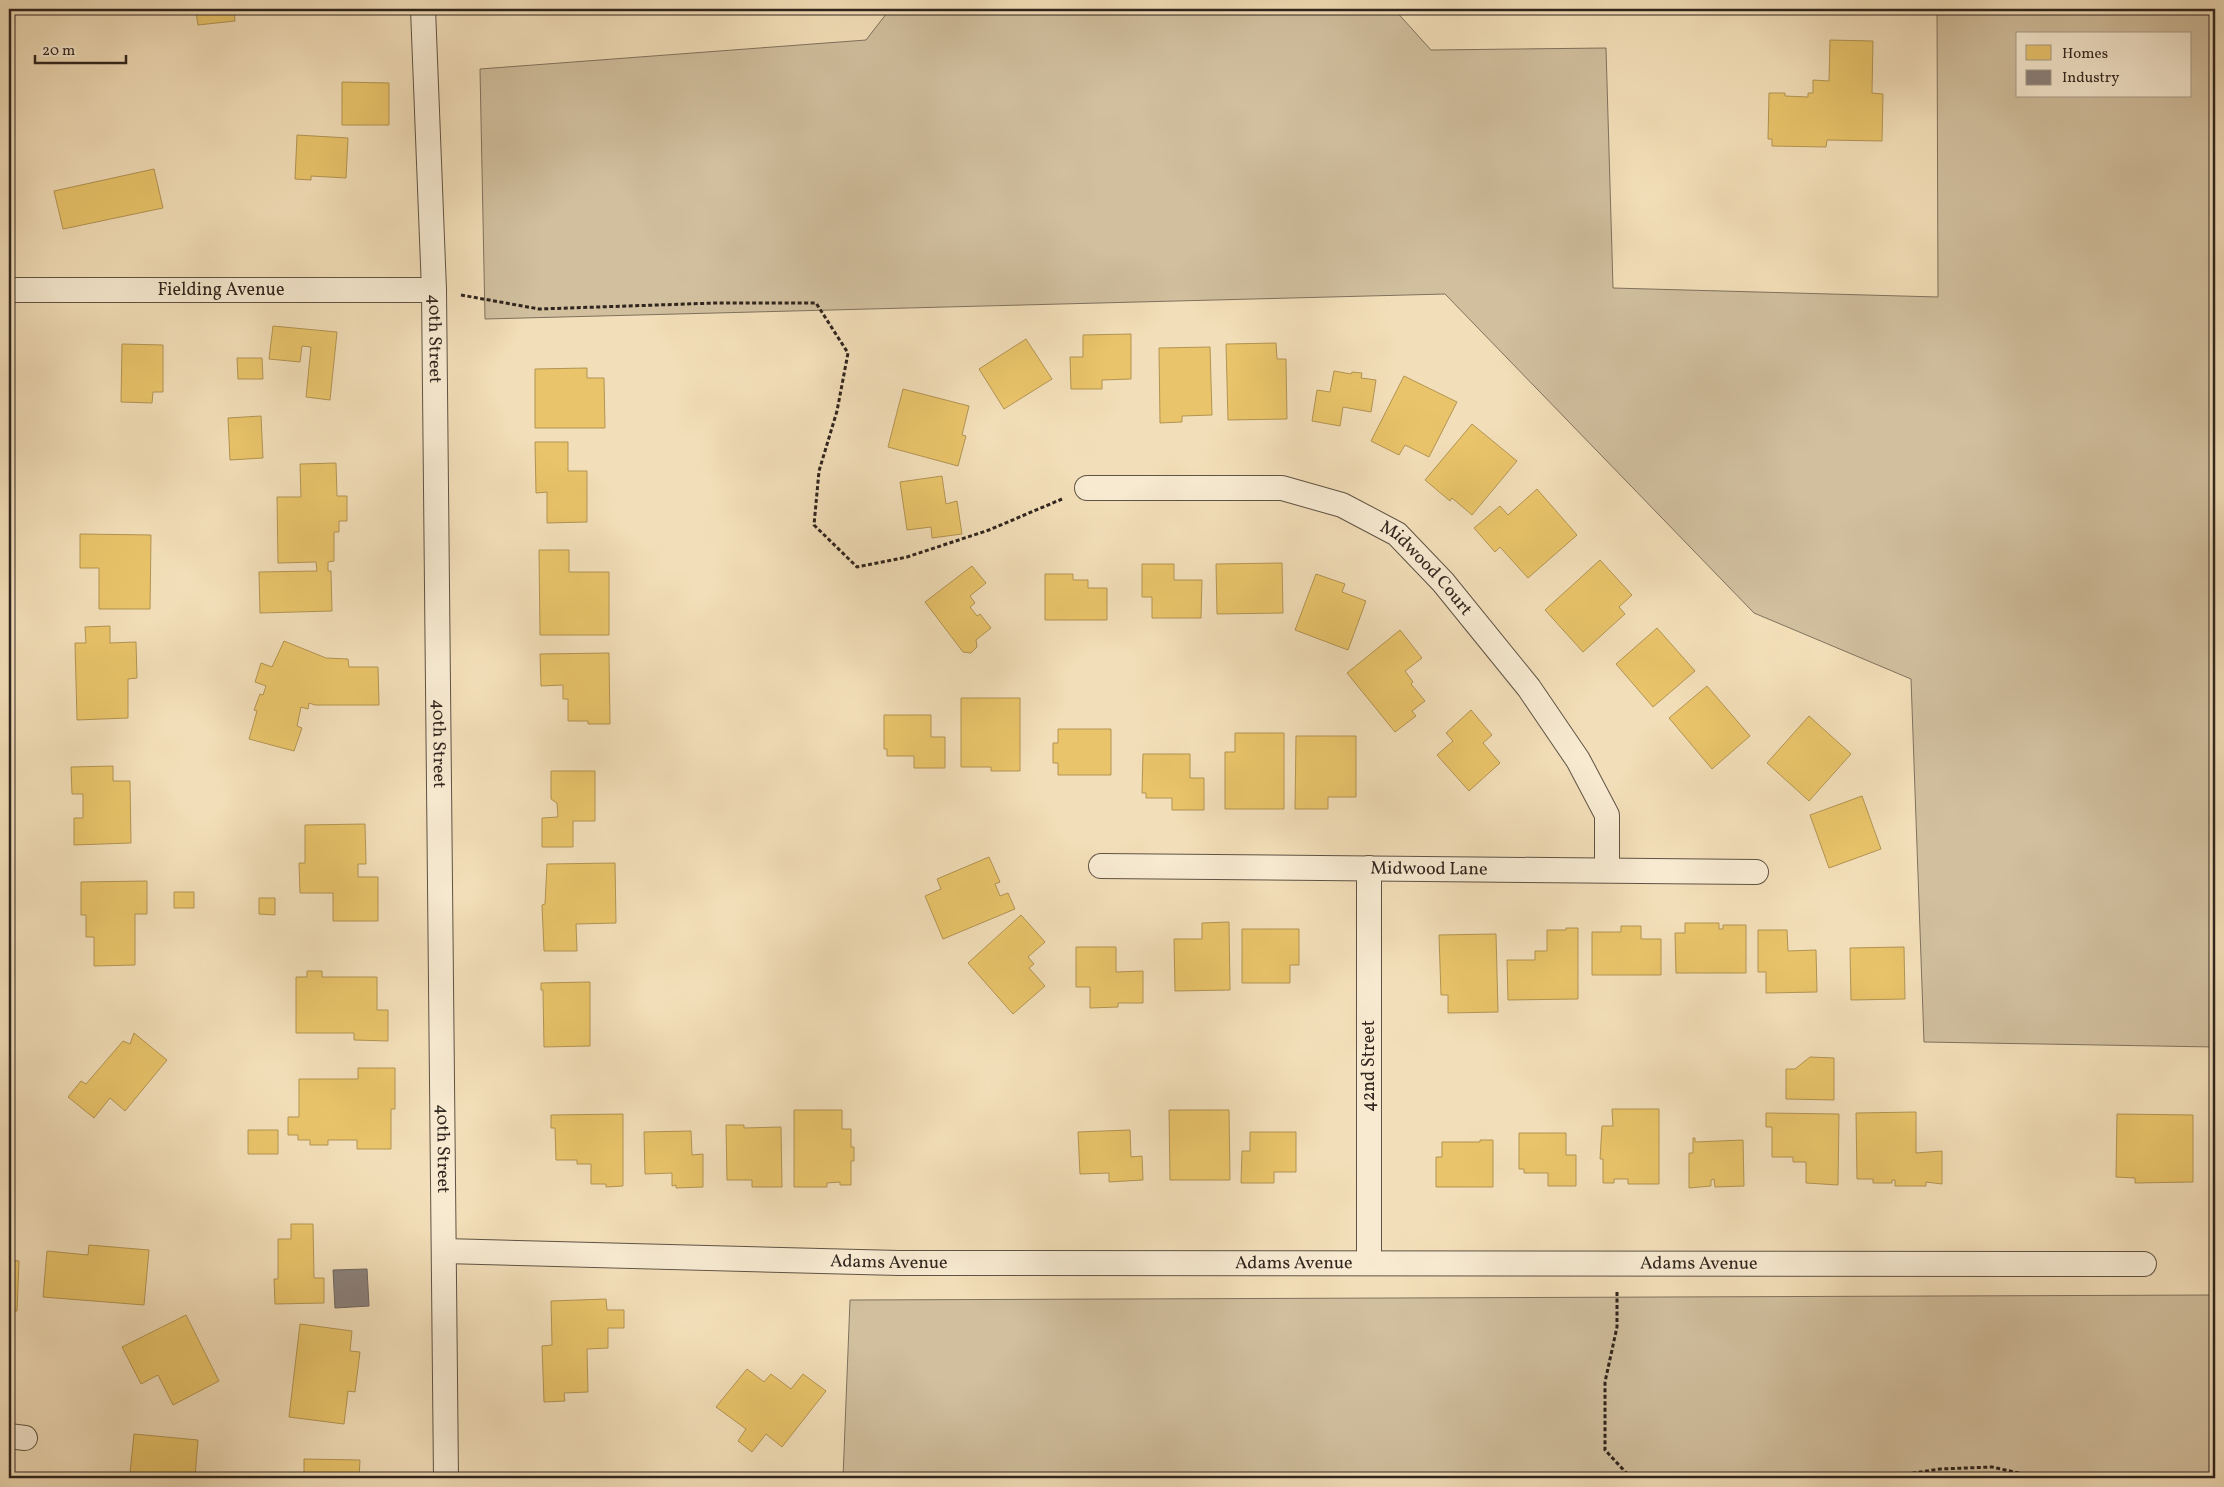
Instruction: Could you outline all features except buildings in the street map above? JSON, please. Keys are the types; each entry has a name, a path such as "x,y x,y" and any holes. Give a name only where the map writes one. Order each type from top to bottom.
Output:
{"street":[{"name":"40th Street","path":"423,9 434,290 446,1478"},
{"name":"Fielding Avenue","path":"9,290 434,290"},
{"name":"Midwood Court","path":"1087,488 1282,488 1342,505 1397,534 1443,582 1529,688 1578,760 1607,815 1607,870"},
{"name":"Midwood Lane","path":"1101,866 1756,872"},
{"name":"42nd Street","path":"1368,868 1368,1264"},
{"name":"Adams Avenue","path":"444,1251 899,1263 2144,1264"}],"path":[{"path":"434,290 539,309 716,303 816,303 848,353 837,411 819,471 814,525 857,567 907,557 989,530 1087,488"},
{"path":"1618,1264 1617,1327 1604,1382 1604,1450 1630,1478"},
{"path":"1880,1478 1940,1469 1992,1467 2042,1478"}],"shaded area":[{"path":"890,9 1394,9 1431,50 1606,48 1613,288 1938,297 1937,9 2215,9 2215,1047 1924,1042 1911,679 1754,613 1445,294 485,319 480,69 866,40"},
{"path":"2215,1295 2215,1478 843,1478 850,1300"}]}
